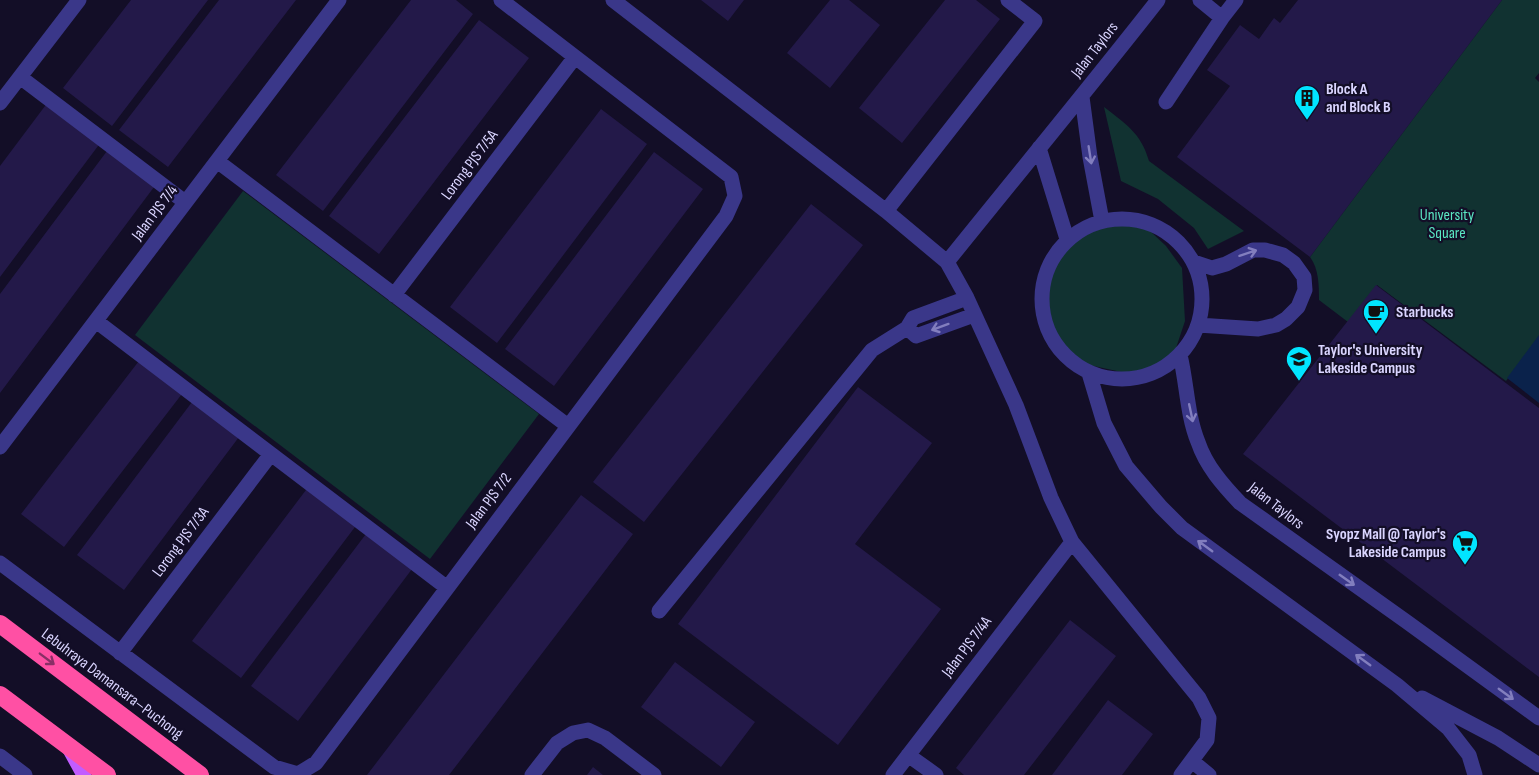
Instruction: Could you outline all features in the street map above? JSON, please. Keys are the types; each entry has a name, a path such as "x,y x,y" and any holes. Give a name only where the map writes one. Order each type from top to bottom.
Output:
{"highway":[{"name":"Lebuhraya Damansara–Puchong","path":"0,624 200,775"},
{"path":"0,695 107,775"}],"main road":[{"path":"66,744 84,775"}],"street":[{"path":"0,103 79,0"},
{"name":"Jalan PJS 7/4","path":"0,447 339,0"},
{"name":"Jalan PJS 7/2","path":"0,563 274,767 298,774 316,763 726,216 735,196 731,177 501,0"},
{"path":"613,0 886,211 947,262 967,298 1016,405 1051,498 1072,542 1199,698 1209,718 1207,740 1181,775"},
{"path":"886,211 1035,21 1008,0"},
{"name":"Jalan Taylors","path":"947,262 1158,0"},
{"path":"1200,0 1222,18"},
{"path":"1166,102 1236,0"},
{"name":"Lorong PJS 7/5A","path":"394,295 575,57"},
{"path":"20,77 185,202"},
{"path":"1082,97 1102,221"},
{"path":"1038,148 1067,239"},
{"path":"217,161 568,426"},
{"path":"1129,219 1155,225 1178,240 1194,262 1203,293 1198,325 1180,355 1160,370 1137,378 1112,379 1089,373 1071,361 1056,346 1046,327 1042,306 1044,285 1050,264 1067,239 1102,221 1129,219"},
{"path":"1194,262 1212,268 1226,264 1253,250 1265,250 1283,255 1294,263 1304,277 1305,290 1298,307 1276,325 1258,329 1198,325"},
{"path":"659,611 872,350 907,328 914,318 967,298"},
{"path":"907,328 916,336 974,315"},
{"path":"96,321 446,587"},
{"name":"Jalan Taylors","path":"1180,355 1197,442 1219,480 1240,503 1539,718"},
{"path":"1089,373 1104,423 1126,466 1161,507 1182,528 1397,685 1448,728 1469,755 1475,775"},
{"name":"Lorong PJS 7/3A","path":"120,652 271,454"},
{"name":"Jalan PJS 7/4A","path":"893,775 1072,542"},
{"path":"1397,685 1498,738 1539,765"},
{"path":"532,775 558,743 573,733 588,730 605,738 654,775"},
{"path":"908,755 936,775"},
{"path":"0,756 25,775"},
{"path":"1192,761 1209,775"}],"green space":[{"name":"University Square","path":"1502,0 1539,0 1539,73 1535,78 1539,82 1539,336 1506,381 1377,285 1348,322 1319,300 1317,272 1310,257"},
{"path":"1104,107 1137,136 1149,161 1244,231 1208,249 1194,228 1158,199 1121,181"},
{"path":"243,191 539,414 430,559 135,335"},
{"path":"1102,222 1126,222 1149,230 1166,246 1182,268 1185,321 1175,351 1159,364 1143,371 1126,373 1089,365 1071,353 1054,333 1046,297 1049,270 1064,248 1080,232"}],"water":[{"path":"1539,335 1539,403 1507,378"}],"building":[{"path":"131,0 208,0 112,126 63,88"},
{"path":"219,0 296,0 168,167 119,130"},
{"path":"411,0 456,0 473,14 323,211 276,175"},
{"path":"701,0 744,0 728,21"},
{"path":"830,0 849,0 880,25 830,88 787,53"},
{"path":"945,0 976,0 1000,19 902,143 859,108"},
{"name":"Block A and Block B","path":"1298,0 1502,0 1310,257 1177,157 1230,86 1207,70 1240,25 1259,39 1274,18 1280,23"},
{"path":"479,20 529,58 379,254 329,216"},
{"path":"48,102 101,142 0,277 0,166"},
{"path":"601,109 647,144 497,343 450,307"},
{"path":"110,147 157,183 0,393 0,294"},
{"path":"654,152 703,189 554,386 505,349"},
{"path":"811,204 863,245 644,522 593,482"},
{"name":"Syopz Mall @ Taylor's Lakeside Campus","path":"1376,285 1539,408 1539,677 1243,454"},
{"path":"142,357 185,390 64,547 21,514"},
{"path":"858,387 932,443 855,544 941,609 838,745 678,624"},
{"path":"195,398 242,433 124,590 77,555"},
{"path":"309,486 358,523 241,678 192,641"},
{"path":"581,495 633,534 486,727 449,775 367,775"},
{"path":"369,530 415,565 298,721 251,686"},
{"path":"1070,620 1116,656 1024,775 964,775 956,768"},
{"path":"675,662 755,722 721,767 641,707"},
{"path":"1108,700 1153,734 1122,775 1052,775"},
{"path":"593,767 603,775 587,775"}],"place":[{"name":"Block A and Block B","path":"1307,121"},
{"name":"Starbucks","path":"1376,335"},
{"name":"Taylor's University Lakeside Campus","path":"1299,382"},
{"name":"Syopz Mall @ Taylor's Lakeside Campus","path":"1465,566"}]}
